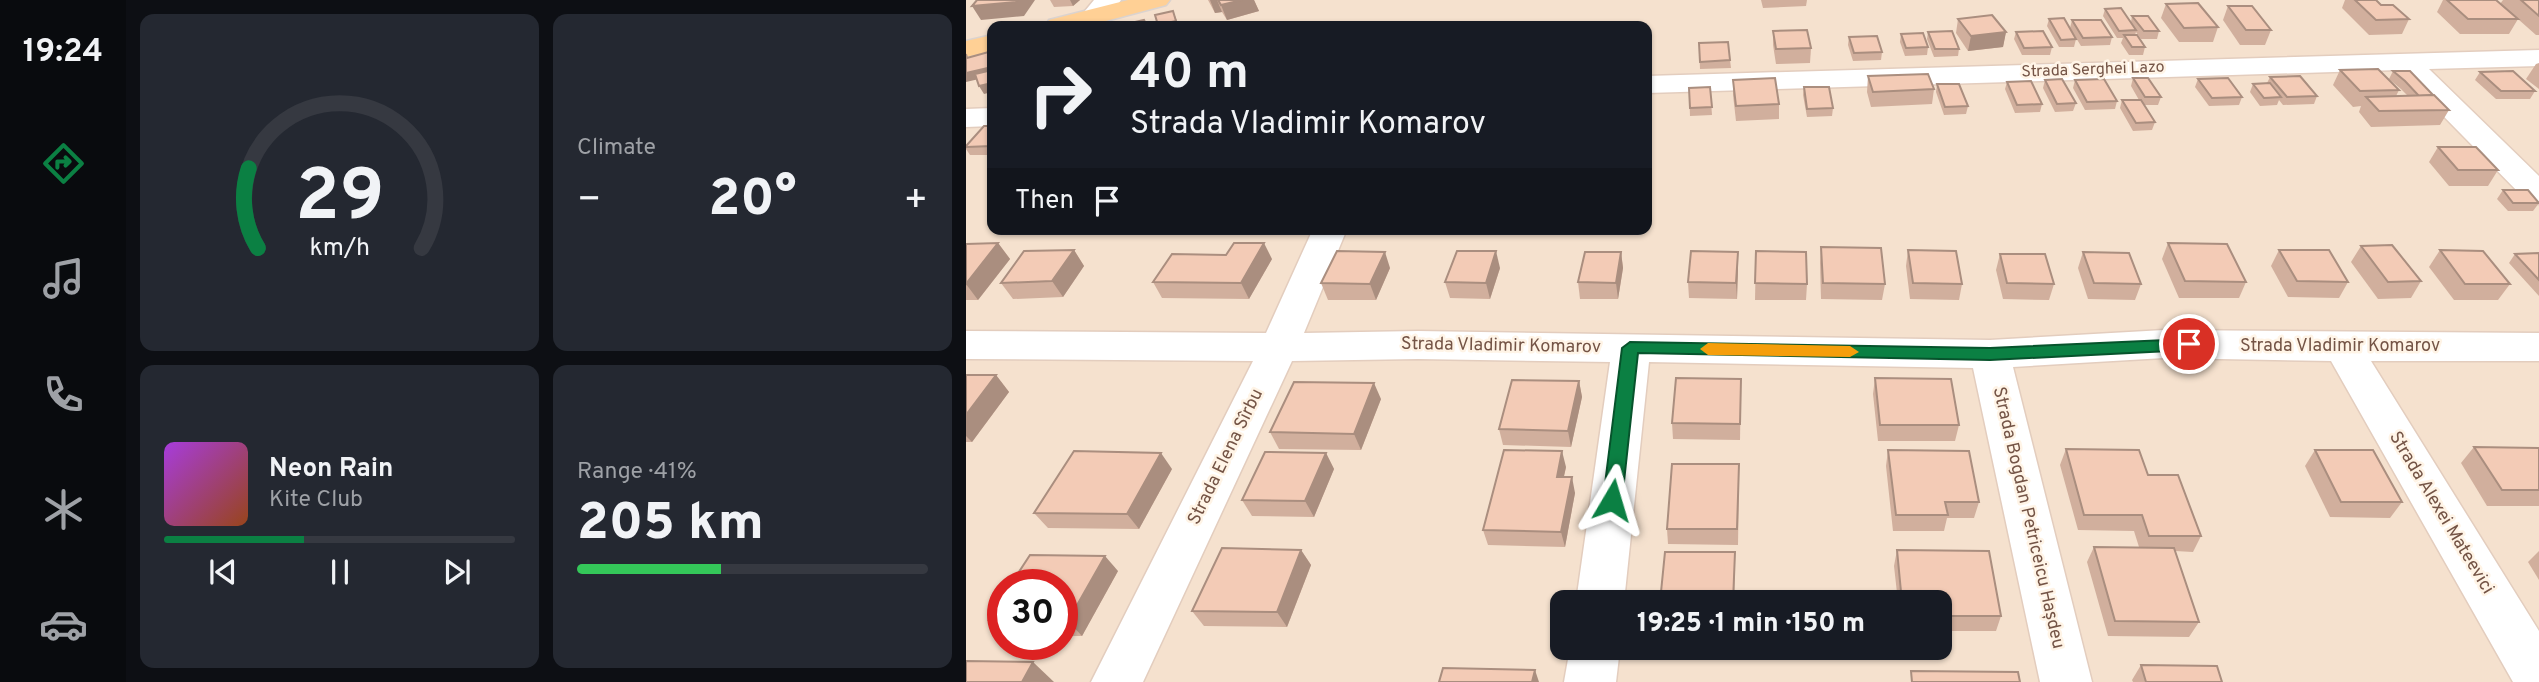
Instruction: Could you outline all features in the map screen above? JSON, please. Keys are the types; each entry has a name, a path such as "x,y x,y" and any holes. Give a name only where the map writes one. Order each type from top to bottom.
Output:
{"main road":[{"path":"1070,21 1100,9 1157,0"},
{"path":"966,49 987,44"}],"street":[{"name":"Strada Serghei Lazo","path":"1652,85 2539,58"},
{"path":"2405,61 2539,194"},
{"path":"966,118 987,117"},
{"name":"Strada Elena Sîrbu","path":"1117,682 1279,347 1327,235"},
{"name":"Strada Vladimir Komarov","path":"966,345 1418,345 1990,354 2164,344 2343,348 2539,346"},
{"path":"1601,590 1630,348"},
{"name":"Strada Alexei Mateevici","path":"2343,348 2539,678"},
{"name":"Strada Bogdan Petriceicu Hașdeu","path":"1990,354 2066,682"},
{"path":"1590,682 1593,660"}],"shaded area":[{"path":"966,0 2539,0 2539,682 966,682"}],"building":[{"path":"977,0 1017,0 972,6"},
{"path":"1218,0 1242,0 1221,5"},
{"path":"2355,0 2376,0 2381,5 2393,5 2409,19 2376,20"},
{"path":"2447,0 2496,0 2518,19 2468,19"},
{"path":"2521,0 2539,0 2539,16"},
{"path":"2198,3 2218,27 2184,28 2166,4"},
{"path":"2228,6 2252,6 2271,30 2246,30"},
{"path":"2121,8 2136,30 2119,31 2105,9"},
{"path":"1173,11 1176,21 1157,21 1155,15"},
{"path":"1992,15 2006,32 1971,36 1958,19"},
{"path":"2132,16 2148,16 2159,31 2144,31"},
{"path":"2064,18 2076,39 2061,40 2049,19"},
{"path":"2072,20 2101,20 2112,37 2083,38"},
{"path":"1807,30 1811,48 1776,49 1773,31"},
{"path":"1952,31 1959,49 1935,49 1928,32"},
{"path":"2043,31 2052,47 2024,48 2016,32"},
{"path":"1923,33 1928,47 1906,48 1901,34"},
{"path":"2124,35 2137,35 2145,47 2132,47"},
{"path":"1877,36 1882,52 1854,53 1849,37"},
{"path":"1728,42 1730,60 1700,62 1699,43"},
{"path":"987,52 987,68 966,73 966,54 967,58"},
{"path":"2378,69 2399,90 2360,91 2340,70"},
{"path":"987,71 987,84 979,86 975,74"},
{"path":"2393,71 2410,71 2433,95 2419,96"},
{"path":"2513,71 2535,91 2501,91 2480,72"},
{"path":"1928,74 1934,89 1873,92 1868,76"},
{"path":"2300,76 2317,96 2287,97 2270,77"},
{"path":"1775,78 1779,104 1736,106 1733,80"},
{"path":"2133,78 2148,78 2161,97 2145,97"},
{"path":"2228,78 2242,97 2212,98 2198,79"},
{"path":"2062,79 2076,103 2057,104 2045,80"},
{"path":"2104,79 2117,101 2087,102 2075,80"},
{"path":"2031,81 2042,104 2017,105 2007,82"},
{"path":"2270,83 2281,97 2264,98 2253,84"},
{"path":"1937,84 1959,84 1968,106 1945,107"},
{"path":"1710,87 1712,107 1690,108 1689,88"},
{"path":"1804,87 1829,87 1833,108 1807,109"},
{"path":"2434,95 2449,110 2379,111 2366,97"},
{"path":"2122,100 2141,100 2155,122 2136,123"},
{"path":"984,126 987,126 987,146 966,146"},
{"path":"2438,147 2476,147 2498,170 2458,170"},
{"path":"2503,190 2528,190 2539,203 2513,203"},
{"path":"998,243 966,284 966,244"},
{"path":"1234,243 1264,243 1241,283 1153,282 1172,254 1226,255"},
{"path":"2168,243 2227,244 2246,282 2185,281"},
{"path":"2392,245 2421,281 2388,282 2361,246"},
{"path":"1821,247 1881,248 1885,284 1823,283"},
{"path":"1074,250 1052,281 1001,283 1024,251"},
{"path":"1908,250 1956,251 1962,284 1913,283"},
{"path":"2279,250 2329,250 2348,282 2297,281"},
{"path":"2440,250 2483,251 2510,284 2465,284"},
{"path":"1337,251 1385,252 1370,284 1321,283"},
{"path":"1457,251 1496,251 1486,283 1445,282"},
{"path":"1691,251 1738,252 1736,283 1688,282"},
{"path":"1756,251 1806,252 1807,284 1755,283"},
{"path":"1585,252 1621,252 1616,283 1578,282"},
{"path":"2083,252 2129,253 2141,284 2094,283"},
{"path":"2539,253 2539,280 2515,254"},
{"path":"2000,254 2045,254 2054,284 2007,283"},
{"path":"966,375 996,375 966,415"},
{"path":"1676,378 1741,379 1740,424 1672,423"},
{"path":"1875,378 1951,379 1959,425 1880,425"},
{"path":"1512,380 1579,381 1568,431 1499,429"},
{"path":"1294,382 1374,383 1354,434 1270,432"},
{"path":"2474,447 2539,448 2539,490 2502,490"},
{"path":"2066,449 2139,450 2148,475 2178,475 2201,536 2149,536 2142,515 2084,515"},
{"path":"1504,450 1562,451 1557,477 1572,477 1561,532 1483,530"},
{"path":"1888,450 1969,451 1979,502 1945,502 1948,515 1896,515"},
{"path":"2315,450 2373,450 2402,502 2341,502"},
{"path":"1074,451 1161,453 1127,514 1034,513"},
{"path":"1265,452 1326,453 1305,501 1242,500"},
{"path":"1672,464 1739,464 1737,529 1667,529"},
{"path":"2094,547 2174,548 2199,622 2115,621"},
{"path":"1222,548 1301,550 1277,612 1192,611"},
{"path":"1897,550 1989,551 2001,616 1952,616 1952,590 1901,590"},
{"path":"1665,552 1735,552 1733,590 1661,590"},
{"path":"1030,555 1105,556 1078,603 1078,569 1021,569"},
{"path":"966,661 1033,662 1022,682 966,682"},
{"path":"2141,665 2217,666 2222,682 2146,682"},
{"path":"1443,668 1535,670 1532,682 1439,682"},
{"path":"1911,671 2018,672 2020,682 1912,682"}],"slow traffic":[{"path":"1708,349 1850,352"}],"route":[{"path":"1612,500 1630,348 1990,354 2189,344"}]}
